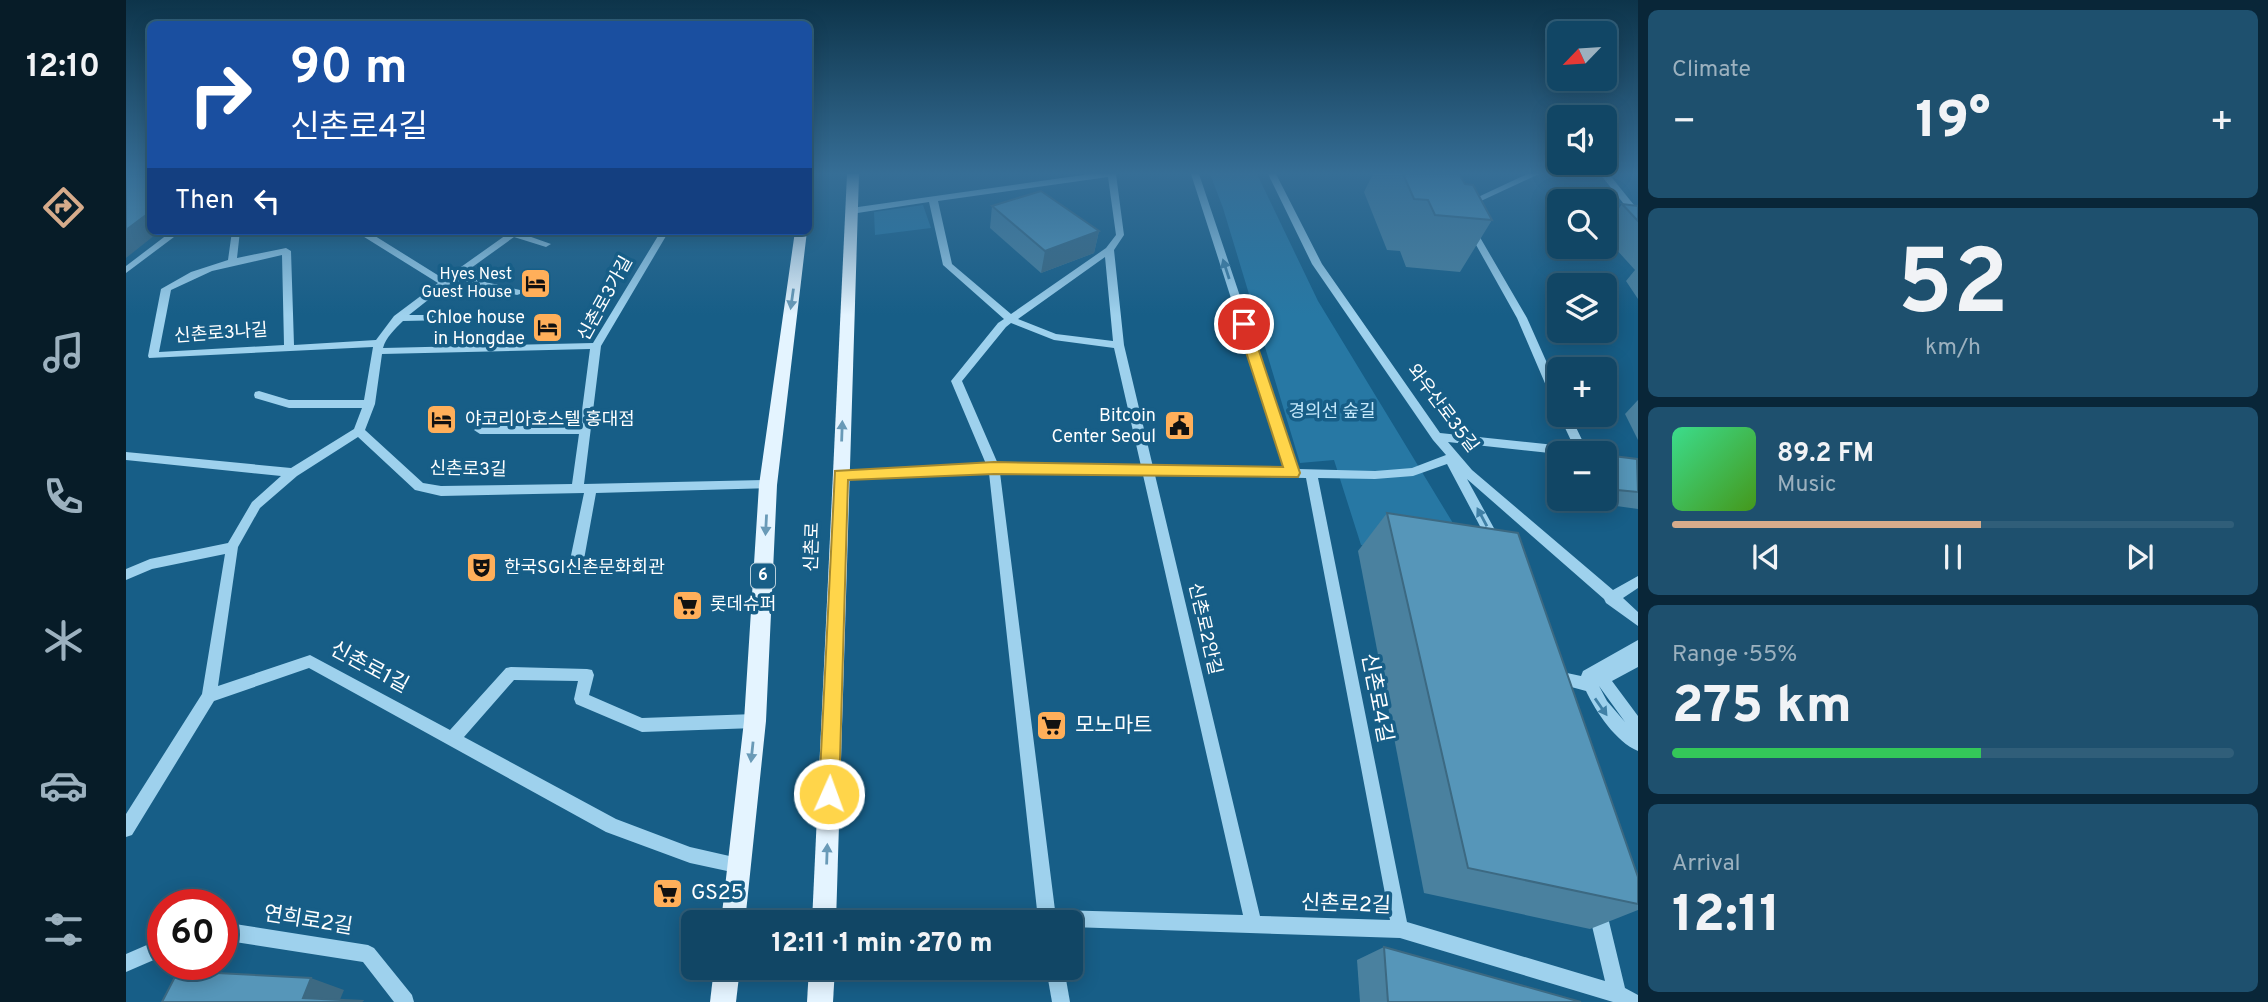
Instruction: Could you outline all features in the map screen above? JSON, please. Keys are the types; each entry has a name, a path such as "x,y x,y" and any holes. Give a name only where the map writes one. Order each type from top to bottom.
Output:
{"main road":[{"name":"신촌로","path":"824,910 851,221"},
{"name":"6","path":"735,910 755,721 768,485 800,235"},
{"path":"723,1002 726,980"},
{"path":"820,1002 821,980"}],"street":[{"path":"938,221 948,265 1006,322 1054,337 1119,345"},
{"name":"신촌로2안길","path":"1118,221 1120,235 1109,250 1119,345 1254,922"},
{"path":"1210,221 1293,473"},
{"name":"와우산로35길","path":"1295,221 1317,264 1451,456 1638,620"},
{"path":"1466,221 1522,318 1547,375"},
{"path":"126,270 173,235"},
{"path":"232,262 235,235"},
{"path":"367,235 444,283 463,278 517,292"},
{"path":"126,829 209,696 232,547 256,505 293,473 359,431 369,404 379,347 398,318 507,235"},
{"path":"520,235 546,244"},
{"name":"신촌로3가길","path":"584,488 585,430 596,346 663,235"},
{"path":"1046,910 994,468 956,381 1006,322 1109,250 1098,243"},
{"name":"신촌로3나길","path":"289,346 286,251 232,262 182,278 166,289 153,356 289,346 596,346"},
{"path":"398,318 446,318"},
{"path":"259,395 289,404 369,404"},
{"path":"480,430 585,430"},
{"name":"신촌로3길","path":"359,431 419,486 441,491 768,485"},
{"path":"1437,437 1547,448"},
{"path":"126,456 293,473"},
{"path":"841,475 994,468 1375,475 1413,472 1451,456 1499,550"},
{"name":"신촌로4길","path":"1311,474 1400,929"},
{"path":"576,565 584,488"},
{"path":"126,575 150,564 232,547"},
{"path":"1611,599 1638,581"},
{"path":"1638,646 1588,676 1594,696 1610,719 1638,744"},
{"path":"1638,660 1602,679 1638,728"},
{"name":"신촌로1길","path":"209,696 310,661 612,826 690,855 741,866"},
{"path":"453,737 511,673 587,675 581,698 642,725 755,721"},
{"path":"1545,694 1539,673 1590,685"},
{"path":"1591,887 1625,998"},
{"name":"신촌로2길","path":"1083,920 1254,922 1286,926 1400,929 1625,998"},
{"name":"연희로2길","path":"238,934 368,954 405,1002"},
{"path":"126,963 147,954"},
{"path":"1057,980 1060,1002"}],"green space":[{"path":"874,221 928,221 931,228 875,235"},
{"name":"경의선 숲길","path":"1227,221 1279,221 1318,301 1476,561 1361,545 1334,460 1300,463"}],"building":[{"path":"126,221 138,221 126,230"},
{"path":"1009,221 1084,221 1099,231 1045,251"},
{"path":"1617,456 1637,459 1638,492 1617,490"},
{"path":"1387,513 1518,533 1638,877 1638,904 1468,868"},
{"path":"1384,947 1581,1002 1388,1002"},
{"path":"238,974 311,978 303,998 362,1001 361,1002 162,1002 173,980 238,980"}],"place":[{"name":"Hyes Nest Guest House","path":"535,284"},
{"name":"Chloe house in Hongdae","path":"548,328"},
{"name":"야코리아호스텔 홍대점","path":"442,420"},
{"name":"Bitcoin Center Seoul","path":"1179,426"},
{"name":"한국SGI신촌문화회관","path":"481,568"},
{"name":"롯데슈퍼","path":"687,605"},
{"name":"모노마트","path":"1052,726"},
{"name":"GS25","path":"668,893"}],"route":[{"path":"829,794 841,475 994,468 1293,473 1244,324"}]}
